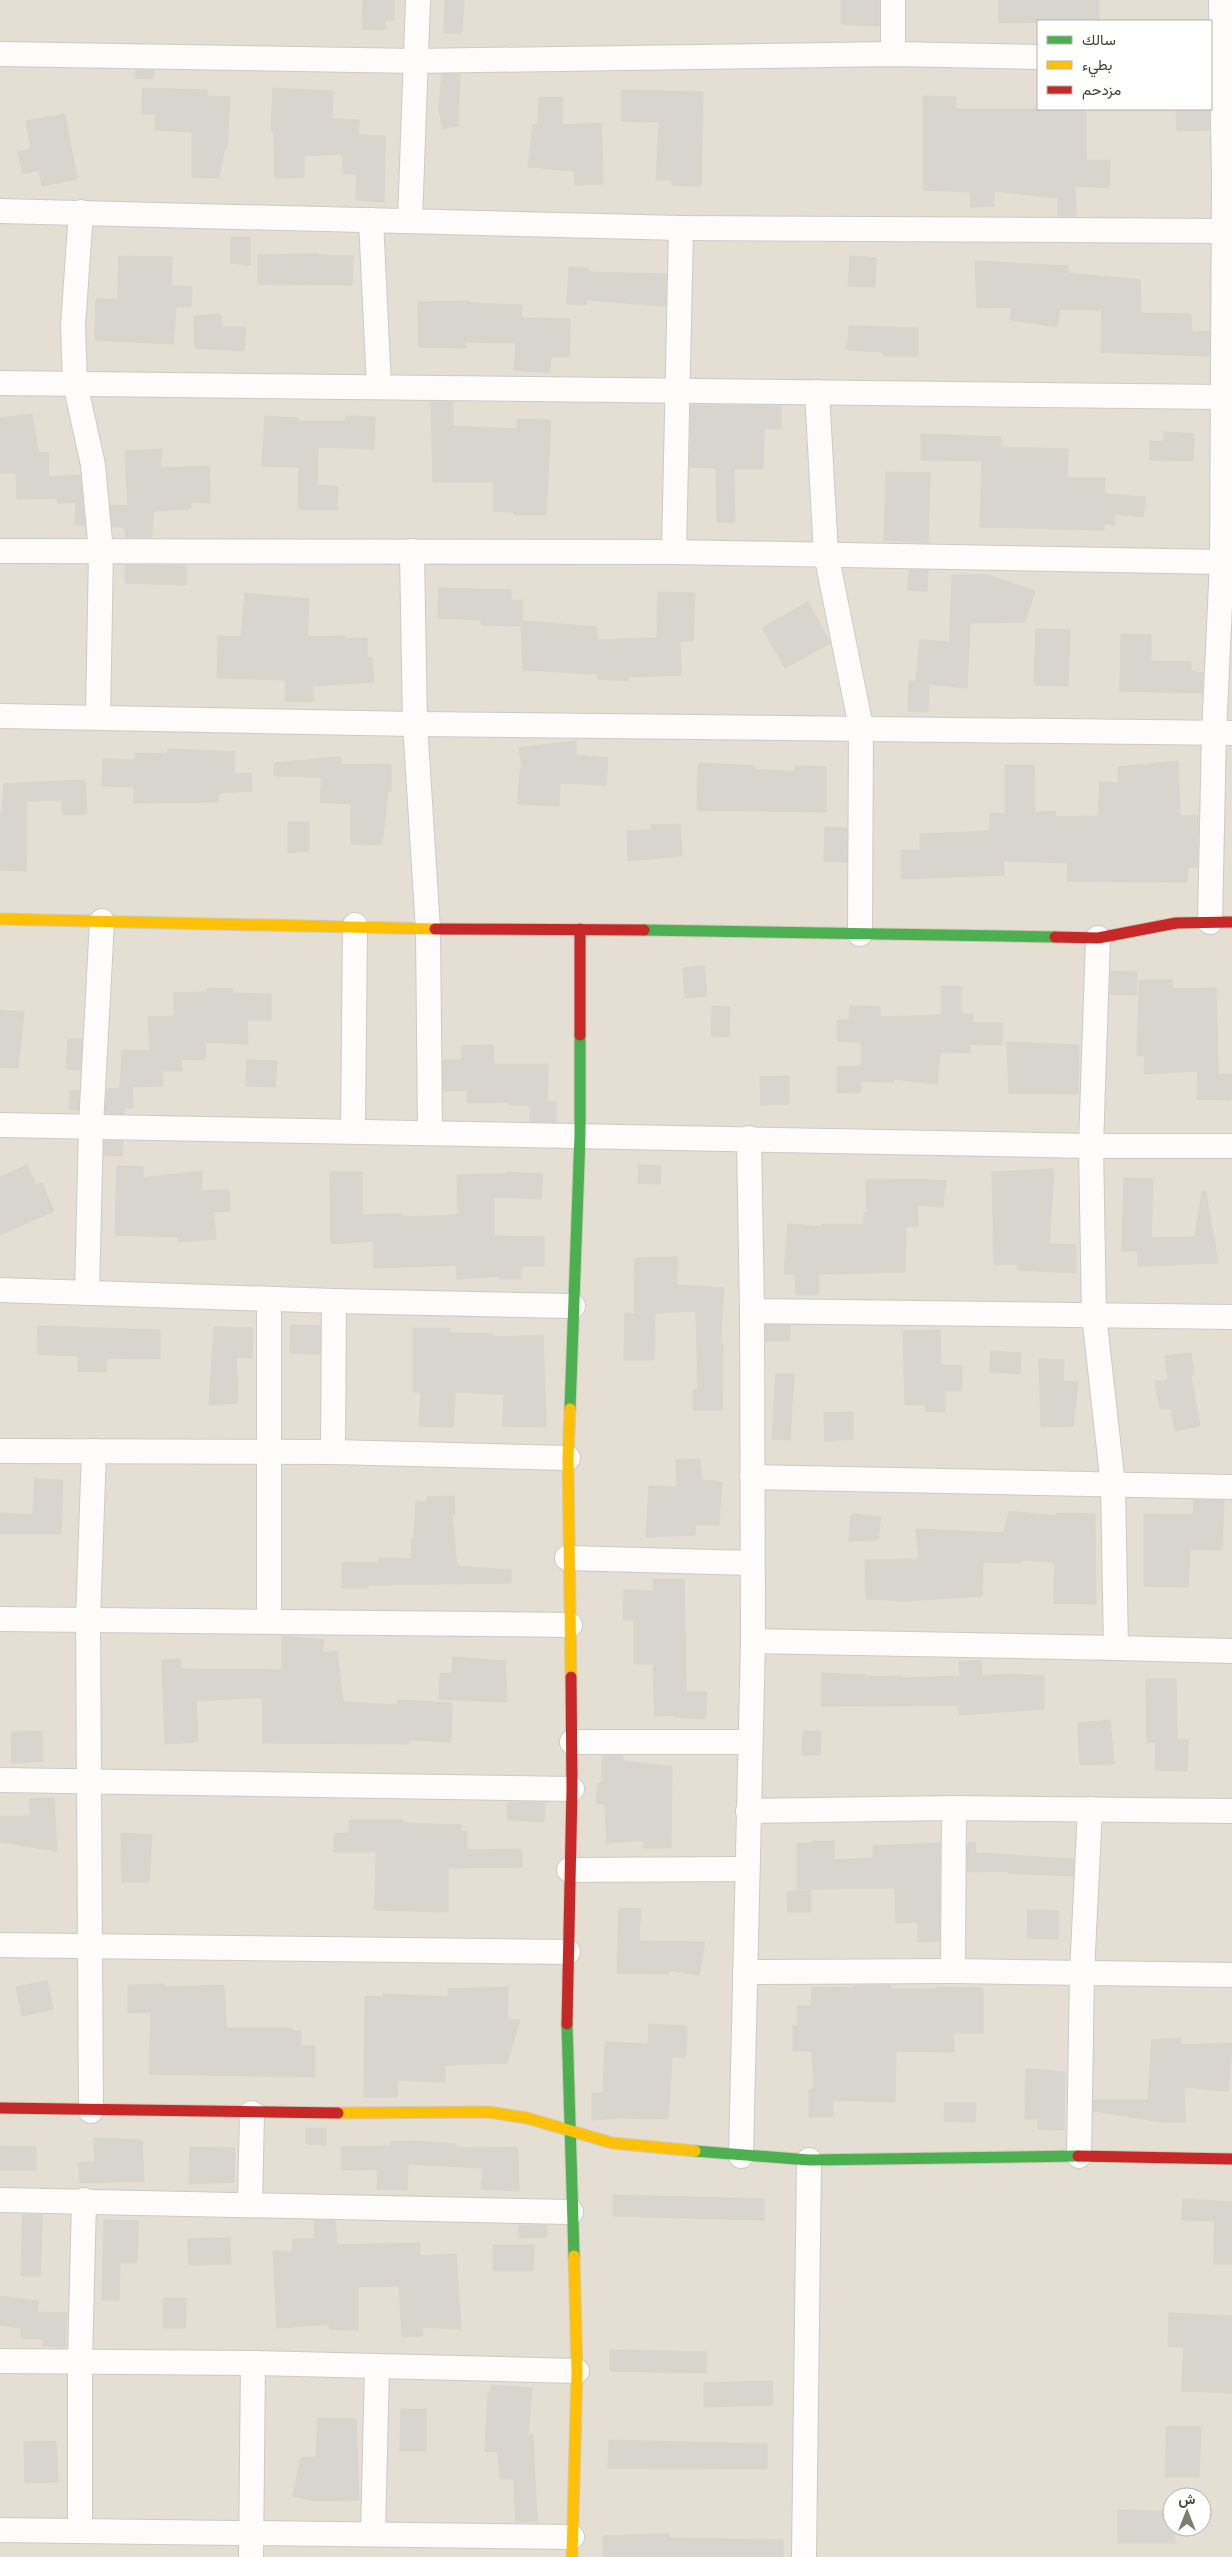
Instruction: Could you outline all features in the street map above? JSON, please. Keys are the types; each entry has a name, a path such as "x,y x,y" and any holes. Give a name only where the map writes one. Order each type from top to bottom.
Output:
{"street":[{"path":"410,221 418,0"},
{"path":"892,0 893,54"},
{"path":"0,918 428,929 580,929 1098,938 1176,923 1221,922 1223,818 1222,562 1227,477 1222,397 1224,231 1228,179 1216,60 1221,0"},
{"path":"0,54 415,60 893,54 1037,57"},
{"path":"0,211 681,228 1224,231"},
{"path":"81,212 73,326 75,383 93,466 101,552 98,717"},
{"path":"372,220 379,387"},
{"path":"674,552 681,228"},
{"path":"0,383 1222,397"},
{"path":"817,392 826,554 861,727 860,934"},
{"path":"0,551 674,552 1222,562"},
{"path":"412,551 415,724 428,929 430,1132"},
{"path":"0,716 415,724 861,727 1223,733"},
{"path":"87,1294 91,1126 102,921"},
{"path":"353,1130 355,926"},
{"path":"0,2530 252,2531 373,2534 572,2547 577,2371 567,2040 572,1742 567,1558 568,1458 580,1135 580,929"},
{"path":"1098,938 1091,1146 1094,1315 1113,1485 1116,1648"},
{"path":"0,1125 353,1130 1091,1146 1232,1146"},
{"path":"742,2156 753,1642 752,1311 749,1138"},
{"path":"0,1290 334,1301 573,1306"},
{"path":"269,1299 269,1620"},
{"path":"333,1452 334,1301"},
{"path":"752,1311 1232,1317"},
{"path":"0,1451 333,1452 568,1458"},
{"path":"91,2110 88,1620 94,1451"},
{"path":"752,1477 1232,1487"},
{"path":"567,1558 752,1563"},
{"path":"0,1618 570,1624"},
{"path":"753,1642 1232,1651"},
{"path":"572,1742 750,1742"},
{"path":"0,1780 572,1789"},
{"path":"748,1810 954,1808 1232,1811"},
{"path":"953,1971 954,1808"},
{"path":"1079,2156 1082,1972 1090,1809"},
{"path":"569,1870 747,1870"},
{"path":"0,1945 568,1952"},
{"path":"745,1972 953,1971 1232,1975"},
{"path":"0,2108 252,2113 488,2112 526,2118 612,2143 742,2156 808,2160 1079,2156 1232,2159"},
{"path":"250,2204 252,2113"},
{"path":"804,2557 808,2160"},
{"path":"0,2200 84,2200 571,2212"},
{"path":"80,2530 80,2362 84,2200"},
{"path":"0,2361 253,2363 577,2371"},
{"path":"251,2557 253,2363"},
{"path":"373,2534 377,2366"}],"shaded area":[{"path":"0,0 1232,0 1232,2557 0,2557"}],"building":[{"path":"363,0 394,1 394,20 385,20 385,30 362,29"},
{"path":"445,0 464,0 462,33 444,33"},
{"path":"841,0 879,0 879,26 841,24"},
{"path":"999,0 1099,0 1099,20 1037,20 1037,22 999,23"},
{"path":"135,70 154,70 153,79 135,78"},
{"path":"442,74 460,74 458,126 442,129 439,108"},
{"path":"143,88 207,90 207,96 230,97 227,149 224,149 219,178 192,177 192,132 155,130 156,114 142,114"},
{"path":"273,88 333,91 332,119 359,120 358,135 385,136 384,202 356,200 357,174 343,174 343,154 304,156 304,177 275,178 274,132 271,131"},
{"path":"622,90 703,92 701,186 672,185 672,180 656,180 659,122 621,121"},
{"path":"923,96 956,97 955,109 1086,110 1086,160 1110,160 1109,188 1075,186 1076,216 1058,216 1058,198 994,191 994,206 971,207 970,192 923,190"},
{"path":"539,97 563,97 562,125 601,123 603,184 575,185 574,171 528,167 533,124 538,125"},
{"path":"1176,110 1209,110 1209,130 1177,131"},
{"path":"65,114 77,179 42,186 39,170 23,174 18,152 31,149 26,121"},
{"path":"231,237 250,237 250,265 231,263"},
{"path":"317,254 353,256 352,285 258,284 258,255"},
{"path":"119,256 172,257 171,286 192,287 191,307 176,307 173,344 95,340 96,299 118,299"},
{"path":"850,256 876,258 875,287 848,286"},
{"path":"975,261 1068,266 1068,273 1140,280 1141,313 1191,314 1192,332 1209,331 1209,356 1101,352 1102,310 1060,309 1057,327 1010,320 1012,307 977,308"},
{"path":"569,267 588,268 588,272 666,274 666,306 587,300 586,305 567,304"},
{"path":"470,301 470,303 522,305 521,318 570,319 569,357 551,357 550,373 514,370 516,343 465,342 466,348 419,347 418,302"},
{"path":"221,314 222,327 246,327 244,351 195,348 194,316"},
{"path":"849,326 918,328 918,356 884,356 884,352 847,350"},
{"path":"431,402 453,402 453,426 517,429 517,419 551,420 546,515 514,515 514,512 493,511 494,482 433,482"},
{"path":"691,405 781,406 781,429 764,429 763,469 734,469 735,522 717,522 716,468 690,467"},
{"path":"32,414 38,452 49,453 48,477 80,475 83,502 57,503 57,498 17,499 16,473 0,473 0,418"},
{"path":"265,416 298,418 297,421 346,421 346,416 375,417 374,449 318,447 317,485 338,487 337,510 298,510 299,467 262,466"},
{"path":"1164,432 1194,434 1193,461 1150,460 1150,441 1164,441"},
{"path":"921,434 1001,437 1001,447 1068,449 1067,478 1105,478 1104,494 1146,497 1143,517 1115,514 1115,525 1104,524 1104,530 980,527 982,461 921,460"},
{"path":"162,449 160,468 209,466 210,503 191,502 190,509 153,511 152,537 126,537 124,527 112,527 110,505 128,506 125,451"},
{"path":"886,472 930,473 928,543 884,540"},
{"path":"76,503 83,504 85,525 75,525"},
{"path":"125,565 187,566 186,585 125,583"},
{"path":"909,570 928,570 927,591 908,590"},
{"path":"952,575 988,575 1035,591 1025,622 970,623 967,688 929,684 928,712 908,711 909,681 916,681 920,640 950,642"},
{"path":"439,588 511,590 511,600 523,600 522,621 596,627 598,640 657,638 658,592 695,593 693,641 680,641 681,675 628,677 628,681 598,679 598,674 523,670 521,626 481,625 481,620 438,618"},
{"path":"245,593 309,599 307,637 345,636 345,639 367,638 367,658 372,657 374,682 313,686 313,702 285,701 286,680 217,678 218,636 241,637"},
{"path":"808,602 830,643 785,668 762,628"},
{"path":"1036,629 1070,630 1068,686 1034,685"},
{"path":"1121,634 1151,635 1151,661 1191,662 1191,671 1203,673 1202,693 1120,691"},
{"path":"576,741 576,755 608,758 606,785 560,783 559,806 518,804 520,769 522,769 519,748"},
{"path":"168,749 235,752 234,774 251,773 252,791 219,793 218,802 134,803 134,787 102,786 103,759 135,760 135,753 167,754"},
{"path":"340,757 341,765 391,764 391,791 388,791 382,845 351,844 351,804 320,802 322,777 274,776 274,763"},
{"path":"1178,761 1180,816 1198,815 1197,867 1188,867 1187,882 1067,881 1068,863 1003,861 1004,875 901,879 901,850 920,850 920,834 990,831 990,813 1005,813 1005,765 1034,765 1035,812 1055,811 1056,817 1098,816 1100,782 1119,783 1118,767"},
{"path":"698,763 755,766 755,769 795,772 795,766 826,767 826,812 697,810"},
{"path":"85,780 87,814 63,815 62,800 27,801 26,871 0,870 0,813 2,813 4,784"},
{"path":"288,822 309,822 309,851 288,853"},
{"path":"680,824 682,856 628,861 627,831 651,830 651,825"},
{"path":"825,827 847,828 847,862 824,861"},
{"path":"704,966 707,996 685,998 683,968"},
{"path":"1111,971 1137,972 1136,995 1110,994"},
{"path":"1139,980 1172,980 1172,989 1216,988 1218,1074 1232,1074 1231,1100 1197,1099 1198,1071 1144,1074 1145,1056 1137,1056"},
{"path":"941,986 961,986 961,1014 973,1014 973,1023 1003,1023 1002,1045 970,1044 970,1053 940,1052 937,1084 894,1079 894,1082 862,1081 861,1042 837,1041 837,1020 849,1020 850,1006 880,1007 880,1017 942,1015"},
{"path":"207,988 233,989 233,993 271,994 271,1020 247,1020 248,1044 206,1042 205,1060 181,1059 182,1071 162,1071 163,1086 120,1087 122,1050 150,1051 148,1017 175,1016 174,993 207,992"},
{"path":"712,1006 730,1007 729,1037 711,1036"},
{"path":"0,1010 24,1012 18,1068 0,1067"},
{"path":"68,1039 82,1039 80,1070 66,1069"},
{"path":"1007,1042 1079,1045 1078,1094 1009,1093"},
{"path":"493,1045 494,1064 548,1064 547,1102 556,1102 556,1122 530,1121 530,1105 509,1105 509,1102 467,1103 467,1090 443,1091 443,1060 462,1060 461,1046"},
{"path":"247,1060 277,1061 275,1087 246,1086"},
{"path":"861,1066 861,1092 837,1093 837,1067"},
{"path":"789,1076 789,1104 761,1105 760,1077"},
{"path":"132,1087 133,1108 124,1108 124,1114 105,1113 107,1089"},
{"path":"79,1090 78,1110 69,1109 70,1091"},
{"path":"104,1141 123,1141 122,1156 104,1155"},
{"path":"27,1165 36,1185 42,1183 54,1211 0,1235 0,1177"},
{"path":"639,1165 661,1166 660,1184 638,1183"},
{"path":"117,1166 143,1167 143,1178 202,1171 201,1191 229,1190 230,1211 213,1212 216,1239 178,1242 178,1237 115,1235"},
{"path":"1054,1169 1049,1244 1076,1245 1076,1273 1018,1270 1018,1264 994,1265 992,1172"},
{"path":"330,1172 362,1172 362,1215 402,1214 402,1217 458,1215 457,1175 506,1174 506,1172 543,1174 541,1199 494,1197 494,1236 544,1237 544,1266 521,1266 521,1279 500,1279 500,1276 457,1279 456,1265 374,1268 373,1241 331,1244"},
{"path":"1124,1178 1153,1179 1151,1238 1195,1237 1202,1192 1206,1192 1218,1263 1138,1266 1138,1251 1122,1251"},
{"path":"920,1179 946,1181 943,1207 917,1205 918,1226 906,1227 905,1272 819,1274 819,1295 796,1295 795,1274 784,1274 788,1224 822,1227 822,1224 864,1224 864,1213 867,1213 866,1180"},
{"path":"678,1257 676,1285 724,1288 720,1344 723,1344 722,1410 693,1410 693,1390 698,1390 696,1311 655,1313 654,1360 624,1360 625,1313 635,1314 634,1258"},
{"path":"291,1325 320,1326 320,1354 290,1353"},
{"path":"766,1325 790,1325 790,1341 766,1341"},
{"path":"38,1326 160,1330 160,1359 107,1358 106,1372 78,1371 79,1356 37,1354"},
{"path":"214,1327 253,1328 252,1358 236,1357 238,1403 209,1405"},
{"path":"413,1328 450,1328 450,1333 493,1334 493,1337 543,1335 546,1427 503,1426 504,1394 455,1392 453,1427 419,1426 421,1392 413,1392"},
{"path":"940,1330 941,1365 962,1366 961,1391 945,1391 945,1412 925,1411 926,1405 905,1405 903,1331"},
{"path":"991,1351 1021,1353 1020,1374 990,1372"},
{"path":"1191,1353 1194,1375 1191,1375 1200,1426 1175,1431 1171,1408 1160,1409 1155,1382 1168,1380 1165,1356"},
{"path":"1039,1359 1064,1360 1063,1381 1078,1382 1073,1426 1041,1427"},
{"path":"776,1374 794,1374 790,1440 772,1439"},
{"path":"853,1412 853,1439 825,1441 824,1413"},
{"path":"700,1459 702,1480 722,1482 719,1525 695,1525 695,1535 646,1537 649,1486 677,1487 676,1460"},
{"path":"35,1479 63,1480 61,1534 0,1534 0,1513 33,1515"},
{"path":"454,1496 455,1514 452,1515 457,1566 511,1570 511,1583 368,1585 368,1588 342,1588 343,1562 379,1563 379,1558 412,1559 411,1539 414,1539 416,1501 428,1502 427,1497"},
{"path":"1194,1500 1224,1501 1222,1550 1190,1549 1188,1587 1144,1586 1144,1514 1193,1515"},
{"path":"1009,1511 1056,1516 1056,1513 1095,1514 1096,1604 1054,1603 1055,1562 1020,1560 1020,1563 983,1562 982,1596 905,1601 866,1599 865,1560 919,1559 916,1529 1004,1533"},
{"path":"851,1514 881,1517 878,1540 849,1541"},
{"path":"653,1579 684,1579 686,1692 707,1692 705,1719 674,1717 674,1715 655,1716 653,1664 634,1664 634,1620 623,1620 624,1590 654,1591"},
{"path":"282,1636 324,1640 322,1653 337,1651 343,1702 397,1705 398,1700 452,1703 451,1742 409,1740 409,1744 263,1743 263,1697 196,1701 198,1742 165,1744 162,1660 181,1659 181,1669 282,1670"},
{"path":"453,1657 505,1661 507,1702 439,1699 440,1673 452,1673"},
{"path":"981,1660 982,1676 1010,1674 1044,1676 1044,1709 959,1715 959,1705 821,1706 822,1673 866,1675 866,1677 901,1676 902,1678 960,1676 959,1662"},
{"path":"1146,1679 1176,1679 1177,1740 1188,1740 1187,1771 1155,1770 1156,1742 1147,1743"},
{"path":"1110,1720 1114,1764 1080,1765 1078,1723"},
{"path":"42,1731 43,1761 12,1763 11,1732"},
{"path":"803,1731 821,1731 820,1755 802,1755"},
{"path":"602,1756 623,1756 623,1761 672,1767 671,1848 644,1848 644,1840 607,1843 605,1804 596,1803 598,1783 602,1783"},
{"path":"54,1798 57,1851 0,1842 0,1816 31,1816 29,1799"},
{"path":"508,1802 545,1802 544,1822 507,1820"},
{"path":"349,1820 403,1820 403,1823 461,1825 461,1832 467,1831 467,1850 521,1849 522,1867 448,1868 448,1912 375,1910 376,1852 334,1852 335,1833 349,1833"},
{"path":"121,1833 152,1835 149,1882 122,1882"},
{"path":"812,1841 834,1841 834,1860 873,1858 873,1846 940,1843 939,1941 918,1942 918,1922 896,1923 895,1888 797,1889 797,1843 813,1843"},
{"path":"975,1842 976,1853 1074,1859 1073,1876 1008,1873 1008,1871 967,1872 968,1843"},
{"path":"811,1890 811,1912 788,1912 787,1892"},
{"path":"619,1908 641,1909 639,1941 705,1942 699,1975 669,1970 669,1974 617,1973"},
{"path":"1028,1910 1059,1911 1058,1939 1027,1938"},
{"path":"47,1981 53,2009 22,2016 16,1987"},
{"path":"164,1984 164,1987 224,1985 226,2028 292,2028 292,2031 301,2031 301,2046 315,2046 315,2077 149,2074 151,2012 128,2013 128,1985"},
{"path":"890,1985 891,1989 983,1988 983,2033 953,2033 954,2052 896,2051 895,2102 832,2100 833,2117 809,2117 809,2089 814,2089 812,2051 793,2051 793,2026 798,2026 797,2006 811,2006 812,1987 853,1988 853,1986"},
{"path":"508,1987 507,2019 520,2020 507,2063 445,2065 445,2082 398,2080 397,2097 364,2097 365,1996 384,1997 383,1994 448,1997 448,1989"},
{"path":"649,2024 687,2026 686,2057 672,2057 668,2119 618,2118 592,2120 592,2093 603,2093 605,2042 648,2044"},
{"path":"1181,2038 1181,2045 1232,2043 1228,2091 1184,2087 1185,2122 1163,2122 1093,2111 1094,2100 1148,2100 1152,2040"},
{"path":"1026,2069 1065,2072 1064,2130 1038,2129 1038,2119 1025,2119"},
{"path":"945,2103 976,2103 975,2122 944,2121"},
{"path":"306,2128 326,2128 326,2145 306,2144"},
{"path":"94,2138 142,2140 144,2181 80,2183 79,2162 95,2162"},
{"path":"412,2141 456,2144 456,2148 518,2147 519,2191 481,2189 483,2168 408,2164 407,2190 377,2189 378,2169 342,2170 341,2147 391,2146 391,2142"},
{"path":"0,2146 36,2147 36,2170 0,2170"},
{"path":"190,2147 235,2148 234,2182 189,2184"},
{"path":"613,2195 764,2199 764,2220 613,2216"},
{"path":"1183,2199 1232,2202 1232,2264 1214,2264 1215,2221 1182,2220"},
{"path":"23,2215 42,2215 40,2276 21,2276"},
{"path":"104,2220 138,2221 137,2263 120,2263 119,2300 102,2300"},
{"path":"314,2220 335,2221 337,2245 420,2243 420,2256 456,2254 461,2329 422,2327 423,2336 402,2337 399,2286 358,2287 358,2330 329,2329 329,2324 277,2328 273,2251 292,2252 293,2239 315,2239"},
{"path":"519,2225 547,2225 547,2237 519,2238"},
{"path":"230,2238 231,2264 189,2265 188,2239"},
{"path":"493,2245 534,2245 533,2271 493,2271"},
{"path":"0,2296 38,2301 37,2312 67,2313 65,2347 43,2346 43,2339 21,2338 21,2328 0,2325"},
{"path":"163,2298 186,2298 185,2328 163,2328"},
{"path":"1169,2313 1232,2316 1232,2393 1182,2391 1184,2347 1168,2346"},
{"path":"610,2350 707,2352 706,2373 610,2371"},
{"path":"772,2381 773,2405 704,2407 704,2383"},
{"path":"491,2385 532,2388 528,2434 533,2434 537,2521 516,2522 514,2479 500,2479 498,2451 485,2452 488,2392 491,2392"},
{"path":"401,2409 426,2409 426,2451 400,2451"},
{"path":"318,2418 356,2419 359,2500 316,2501 293,2496 301,2458 316,2457"},
{"path":"1167,2426 1201,2427 1199,2477 1165,2477"},
{"path":"609,2440 767,2444 767,2469 608,2468"},
{"path":"56,2441 58,2482 25,2483 24,2442"},
{"path":"1118,2510 1162,2512 1162,2537 1174,2537 1175,2543 1118,2543"},
{"path":"669,2534 670,2538 783,2540 783,2557 603,2557 603,2536"}],"traffic: fast":[{"path":"644,930 1055,937"},
{"path":"570,1409 580,1135 580,1035"},
{"path":"567,2024 574,2256"},
{"path":"695,2151 809,2160 1078,2156"}],"traffic: slow":[{"path":"0,919 435,929"},
{"path":"570,1409 568,1458 571,1677"},
{"path":"338,2113 488,2112 527,2118 612,2143 695,2151"},
{"path":"572,2557 577,2371 574,2256"}],"traffic: jam":[{"path":"1055,937 1098,938 1176,923 1232,922"},
{"path":"435,929 644,930"},
{"path":"580,929 580,1035"},
{"path":"567,2024 572,1789 571,1677"},
{"path":"0,2108 338,2113"},
{"path":"1078,2156 1232,2159"}]}
